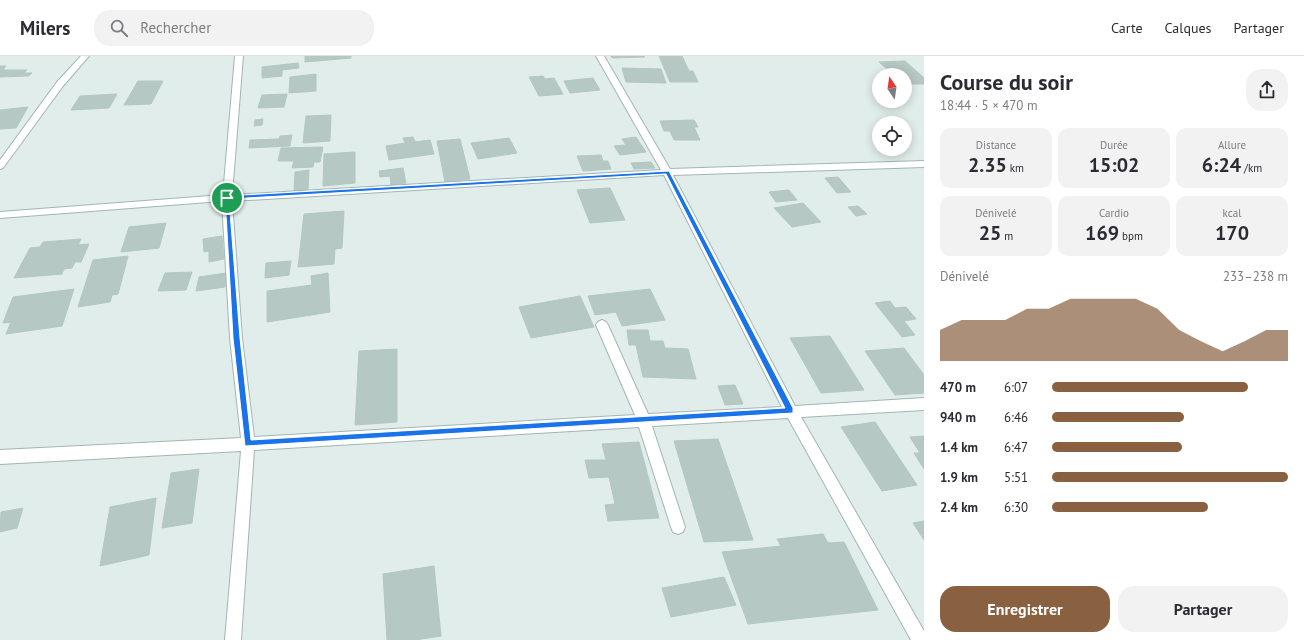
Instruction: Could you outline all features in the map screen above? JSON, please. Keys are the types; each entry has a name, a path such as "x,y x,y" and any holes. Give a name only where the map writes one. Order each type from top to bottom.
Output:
{"street":[{"path":"0,166 60,84 85,56"},
{"path":"233,640 248,444 236,338 227,198 239,56"},
{"path":"600,56 667,172 790,410 920,640"},
{"path":"0,215 227,198 667,172 924,164"},
{"path":"602,325 643,419 678,527"},
{"path":"0,457 248,444 790,410 924,404"}],"building":[{"path":"305,56 351,56 351,58 305,62"},
{"path":"611,56 644,56 645,57 612,58"},
{"path":"659,56 682,56 689,71 693,71 698,82 670,82"},
{"path":"905,61 924,78 924,84 912,84 912,68 886,68 879,62"},
{"path":"298,63 299,68 282,70 282,76 262,78 262,67"},
{"path":"0,66 6,66 3,70 27,70 24,73 32,73 29,76 0,77"},
{"path":"622,68 661,69 666,83 626,82"},
{"path":"316,74 316,91 289,93 290,77"},
{"path":"543,76 545,79 554,78 563,94 539,96 529,77"},
{"path":"593,78 600,90 570,93 564,81"},
{"path":"138,81 163,81 151,104 124,105"},
{"path":"117,94 109,108 71,110 80,96"},
{"path":"287,94 284,107 258,108 262,95"},
{"path":"28,107 16,128 0,129 0,110"},
{"path":"331,115 330,141 303,143 306,116"},
{"path":"263,119 262,125 254,126 255,120"},
{"path":"694,120 698,127 694,127 700,140 674,140 670,131 664,131 660,121"},
{"path":"292,135 290,146 249,148 250,140 279,139 280,136"},
{"path":"413,137 415,142 430,140 434,154 389,160 386,146 405,143 403,138"},
{"path":"636,137 646,152 620,155 614,146 626,145 622,139"},
{"path":"509,138 517,153 478,159 471,143"},
{"path":"460,139 470,179 445,182 437,141"},
{"path":"323,147 320,162 314,162 313,167 292,168 294,161 278,161 281,148"},
{"path":"355,152 355,183 323,186 324,154"},
{"path":"601,155 603,161 608,161 611,169 583,171 577,156"},
{"path":"651,162 655,168 634,169 631,163"},
{"path":"403,168 406,183 391,185 390,176 380,177 379,171"},
{"path":"309,170 308,189 294,191 295,172"},
{"path":"838,177 851,192 837,193 825,178"},
{"path":"610,188 625,220 590,223 577,190"},
{"path":"789,190 797,200 776,202 769,192"},
{"path":"803,203 821,222 792,227 774,208"},
{"path":"858,206 867,214 856,216 848,207"},
{"path":"344,211 342,248 335,249 334,264 298,267 304,214"},
{"path":"166,223 159,248 121,252 129,227"},
{"path":"222,236 224,259 209,262 209,251 204,252 203,239"},
{"path":"81,239 78,245 89,244 81,262 75,262 72,268 64,269 62,274 14,278 30,248 40,247 43,242"},
{"path":"128,256 118,294 112,295 110,302 78,307 93,260"},
{"path":"291,261 289,275 265,278 266,263"},
{"path":"192,272 186,290 158,291 165,273"},
{"path":"226,273 225,287 196,291 199,277"},
{"path":"328,273 330,312 267,322 267,291 312,285 311,276"},
{"path":"74,289 62,326 6,334 11,322 3,323 13,297"},
{"path":"650,289 665,320 622,326 616,312 595,315 588,296"},
{"path":"580,296 594,327 531,338 519,307"},
{"path":"890,301 895,308 906,307 916,319 904,321 915,335 902,337 875,303"},
{"path":"627,330 648,330 650,341 663,341 665,348 688,349 696,379 643,377 636,345 629,345"},
{"path":"830,336 864,390 821,393 790,338"},
{"path":"904,348 924,375 924,393 895,395 865,351"},
{"path":"397,349 397,422 355,425 359,351"},
{"path":"735,385 743,404 725,405 718,386"},
{"path":"875,422 917,485 882,491 841,427"},
{"path":"924,436 924,469 914,453 920,453 910,437"},
{"path":"718,439 753,540 704,542 674,441"},
{"path":"639,442 659,518 608,521 605,505 615,504 609,477 589,478 585,460 606,460 602,444"},
{"path":"199,469 192,523 162,528 171,473"},
{"path":"156,498 149,555 100,566 110,507"},
{"path":"23,508 17,528 0,532 1,512"},
{"path":"924,521 924,540 913,523"},
{"path":"823,534 828,543 844,542 878,610 748,624 722,552 781,546 777,539"},
{"path":"434,566 441,636 415,640 387,640 383,574"},
{"path":"724,577 736,605 671,617 662,588"}],"route":[{"path":"667,172 790,410 248,444 236,338 227,198 667,172"}]}
